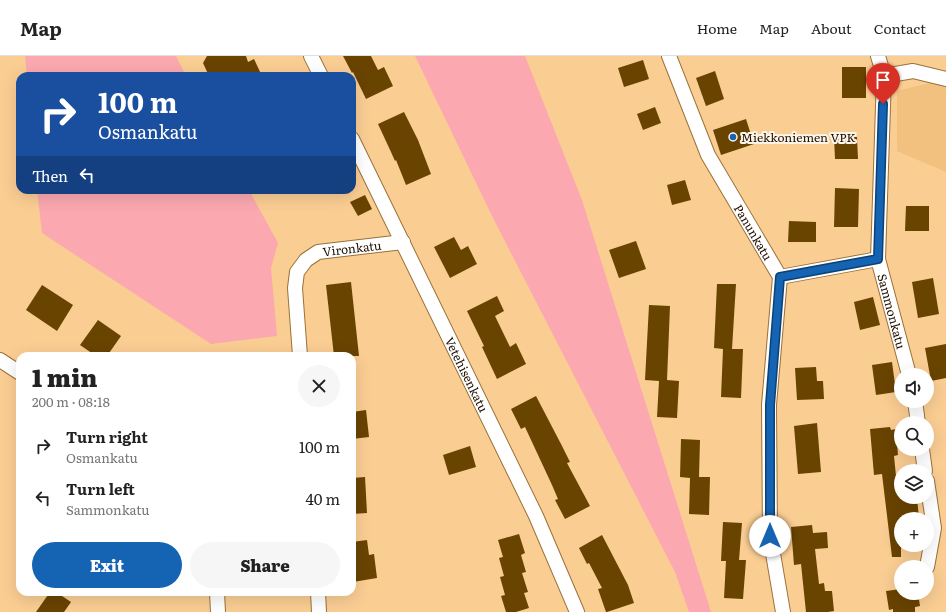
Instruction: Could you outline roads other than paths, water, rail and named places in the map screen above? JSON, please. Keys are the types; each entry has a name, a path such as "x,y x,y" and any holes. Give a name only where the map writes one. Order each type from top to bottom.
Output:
{"street":[{"path":"311,56 319,72"},
{"name":"Panunkatu","path":"669,56 708,155 780,277"},
{"name":"Sammonkatu","path":"878,56 884,76 878,259 907,368"},
{"path":"884,76 913,71 946,79"},
{"name":"Vetehisenkatu","path":"356,147 536,516 577,612"},
{"name":"Vironkatu","path":"300,352 295,288 297,272 306,260 318,252 402,242"},
{"path":"783,612 770,536 770,405 780,277 878,259"},
{"path":"0,360 16,370"},
{"path":"928,560 934,528 930,504"},
{"path":"217,596 218,612"},
{"path":"318,596 319,612"}],"place":[{"name":"Miekkoniemen VPK","path":"733,137"}]}
